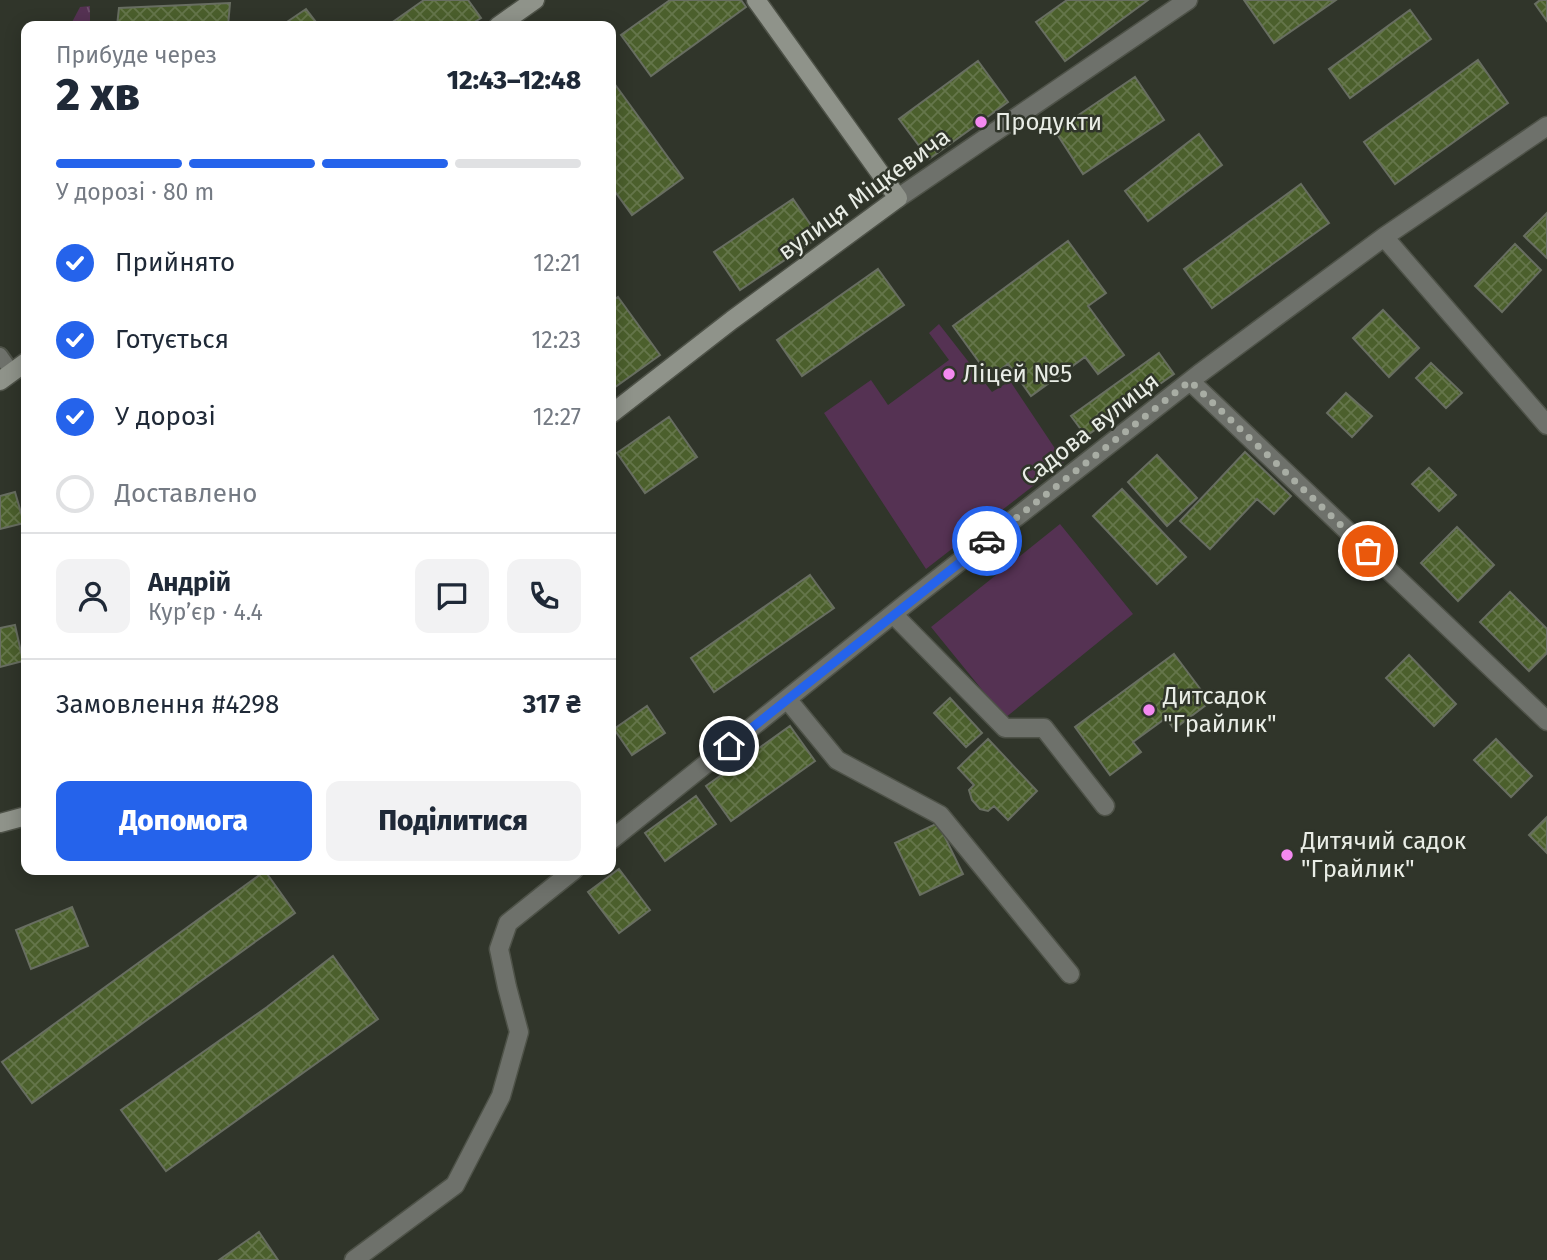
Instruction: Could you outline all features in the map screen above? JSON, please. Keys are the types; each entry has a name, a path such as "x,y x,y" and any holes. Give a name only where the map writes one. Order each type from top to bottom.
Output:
{"street":[{"path":"505,21 535,0"},
{"path":"757,0 898,198"},
{"name":"вулиця Міцкевича","path":"616,410 732,320 898,198 1188,0"},
{"name":"Садова вулиця","path":"616,836 1190,381 1384,237 1547,126"},
{"path":"1384,237 1547,425"},
{"path":"1190,381 1547,721"},
{"path":"893,614 1005,728 1044,728 1105,806"},
{"path":"787,699 837,760 940,816 1070,974"},
{"path":"0,823 21,817"},
{"path":"354,1260 455,1185 501,1096 519,1032 499,948 508,923 568,875"}],"lane":[{"path":"0,355 13,372"}],"green space":[{"path":"90,6 90,21 73,21 80,7"},
{"path":"939,324 992,392 1010,381 1064,462 926,569 824,413 871,380 888,405 949,360 929,333"},
{"path":"1060,524 1133,614 1005,718 931,627"}],"building":[{"path":"424,0 468,0 481,18 476,21 394,21"},
{"path":"670,0 741,0 746,7 651,76 621,35"},
{"path":"1067,0 1148,0 1065,61 1036,22"},
{"path":"1244,0 1336,0 1274,43"},
{"path":"1540,0 1547,0 1547,21 1535,4"},
{"path":"230,3 228,21 118,21 119,8"},
{"path":"306,9 315,21 288,21"},
{"path":"1410,10 1431,39 1350,98 1329,69"},
{"path":"1478,60 1508,103 1395,184 1364,142"},
{"path":"978,61 1008,102 929,159 899,119"},
{"path":"1135,77 1164,120 1083,174 1055,131"},
{"path":"616,86 683,178 632,215 616,193"},
{"path":"1199,134 1222,165 1148,221 1125,191"},
{"path":"1301,184 1329,223 1212,308 1184,269"},
{"path":"793,199 819,237 740,290 714,252"},
{"path":"1547,213 1547,258 1524,236"},
{"path":"1068,241 1106,293 1088,306 1124,355 1098,374 1085,357 1031,396 1008,364 990,377 953,326"},
{"path":"1515,244 1541,270 1502,312 1475,286"},
{"path":"878,269 904,305 802,376 777,340"},
{"path":"618,297 660,355 616,386"},
{"path":"1383,310 1419,348 1389,377 1353,338"},
{"path":"1159,353 1174,374 1086,436 1071,416"},
{"path":"1431,363 1462,393 1446,408 1416,378"},
{"path":"1346,393 1372,416 1352,437 1327,413"},
{"path":"669,417 697,457 645,493 617,453"},
{"path":"1245,452 1291,496 1274,514 1257,499 1210,549 1180,521"},
{"path":"1157,455 1197,498 1167,526 1128,482"},
{"path":"1429,468 1456,495 1439,511 1412,484"},
{"path":"1122,489 1186,557 1157,584 1093,516"},
{"path":"15,492 21,524 0,529 0,496"},
{"path":"1457,527 1494,565 1458,601 1421,563"},
{"path":"810,575 834,608 714,692 691,658"},
{"path":"1510,592 1547,629 1547,653 1529,671 1480,622"},
{"path":"15,625 21,662 0,667 0,628"},
{"name":"Дитсадок \"Грайлик\"","path":"1174,654 1210,702 1174,729 1166,718 1133,742 1141,752 1110,775 1075,727"},
{"path":"1409,655 1456,704 1434,726 1386,678"},
{"path":"950,698 982,733 966,747 934,713"},
{"path":"647,706 665,733 632,755 616,732 616,728"},
{"path":"790,726 815,761 731,821 706,786"},
{"path":"988,739 1037,791 1008,820 994,806 988,811 980,809 972,800 969,790 974,785 958,768"},
{"path":"1496,739 1532,776 1511,797 1474,760"},
{"path":"696,796 716,824 665,861 645,833"},
{"path":"1547,817 1547,853 1529,835"},
{"path":"938,823 963,874 920,895 895,843"},
{"path":"619,869 650,910 619,933 588,892 611,875 616,875"},
{"path":"259,875 268,875 295,913 32,1103 2,1062"},
{"path":"72,907 88,946 31,969 16,930"},
{"path":"333,956 378,1019 166,1171 121,1110 267,1007"},
{"path":"259,1232 278,1260 219,1260"}],"way so far":[{"path":"987,541 1190,381 1368,551"}],"place":[{"name":"Продукти","path":"981,122"},
{"name":"Ліцей №5","path":"949,374"},
{"name":"Дитсадок \"Грайлик\"","path":"1149,710"},
{"name":"Дитячий садок \"Грайлик\"","path":"1287,855"}],"route":[{"path":"729,746 987,541"}]}
